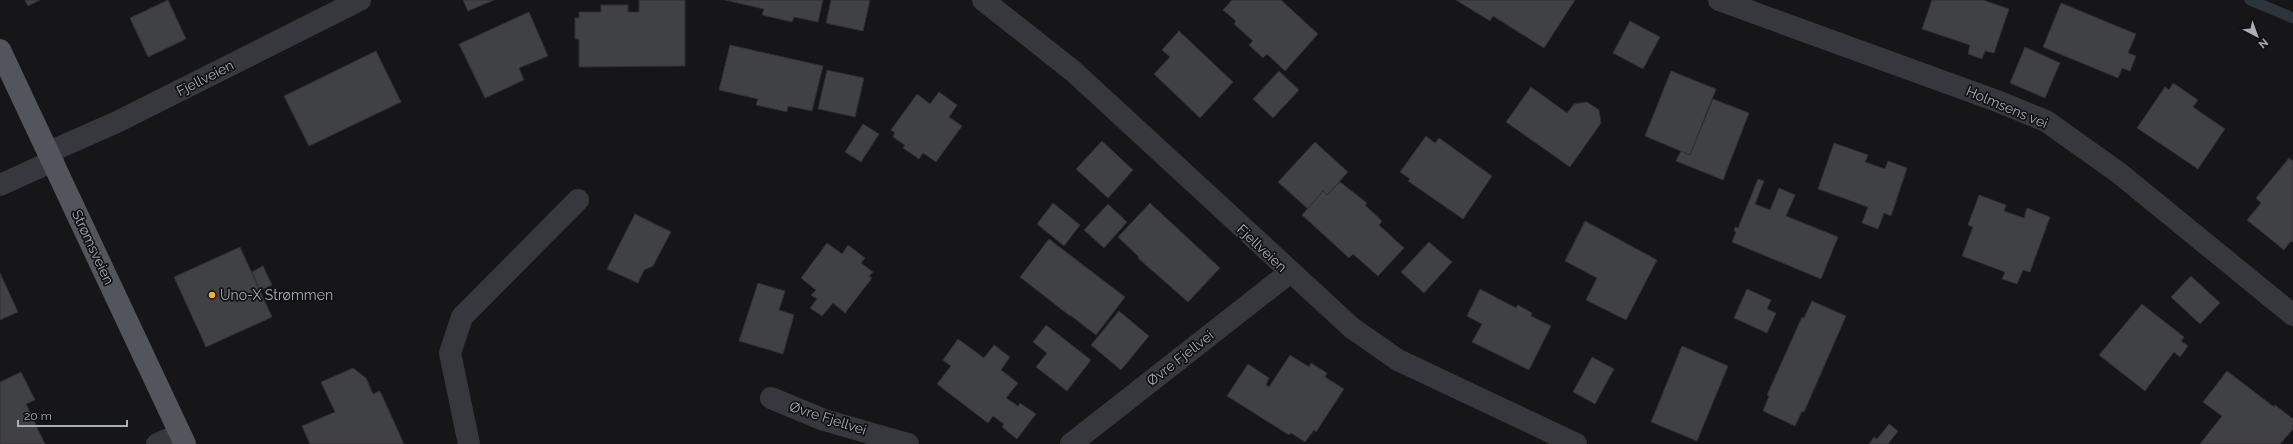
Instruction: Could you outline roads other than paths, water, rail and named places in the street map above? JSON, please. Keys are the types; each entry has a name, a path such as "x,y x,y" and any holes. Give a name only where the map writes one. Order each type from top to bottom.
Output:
{"main road":[{"name":"Strømsveien","path":"0,50 183,439"}],"street":[{"name":"Fjellveien","path":"0,185 51,156 117,122 360,0"},
{"name":"Fjellveien","path":"983,0 1073,71 1290,273 1352,328 1398,360 1554,440 1576,444"},
{"name":"Holmsens vei","path":"1719,0 1997,101 2046,121 2119,173 2293,315"},
{"path":"469,444 450,352 462,318 578,200"},
{"name":"Øvre Fjellvei","path":"1071,444 1290,273"},
{"name":"Øvre Fjellvei","path":"771,398 824,420 908,444"},
{"path":"157,444 183,439"}],"waterway":[{"path":"2250,0 2293,18"}],"place":[{"name":"Uno-X Strømmen","path":"212,295"}]}
